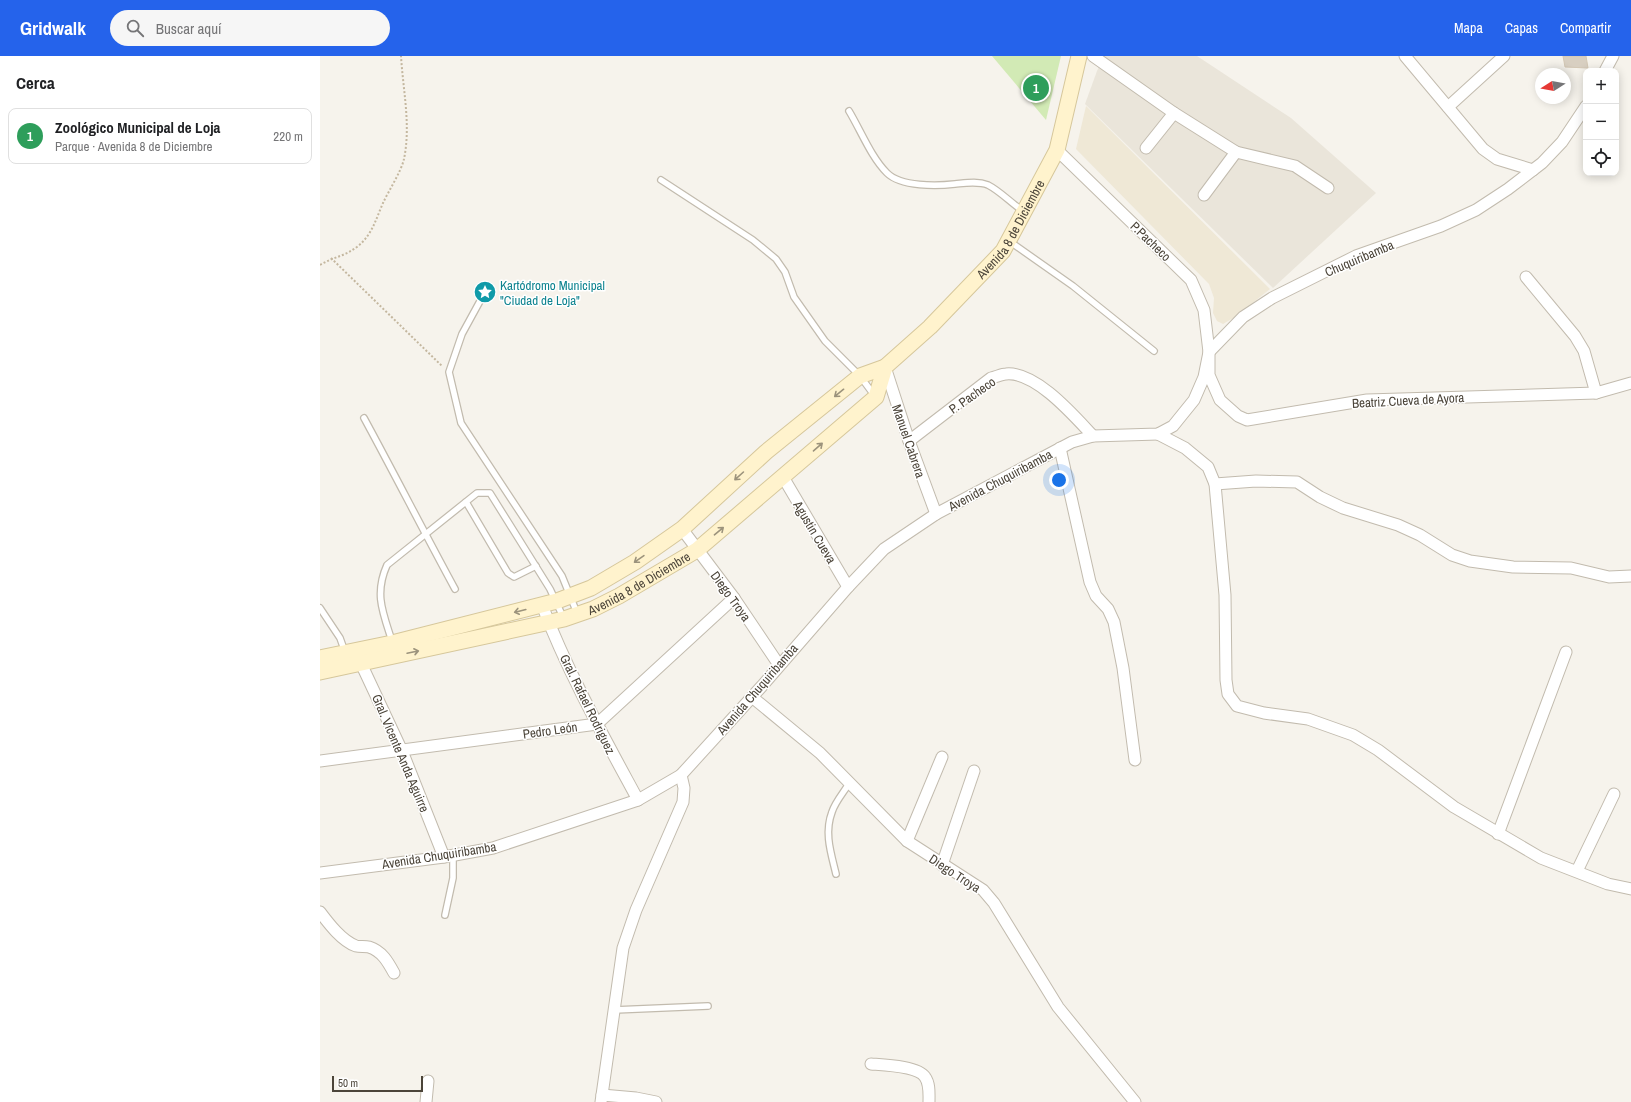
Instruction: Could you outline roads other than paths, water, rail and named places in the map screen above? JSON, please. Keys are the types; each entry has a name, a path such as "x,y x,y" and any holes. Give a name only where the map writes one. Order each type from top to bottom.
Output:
{"main road":[{"name":"Avenida 8 de Diciembre","path":"393,649 542,605 591,588 635,562 682,528 766,452 860,376 885,367 951,305 1003,251 1057,150 1079,56"},
{"path":"876,397 885,367"},
{"name":"Avenida 8 de Diciembre","path":"320,658 354,655 549,623 571,617 619,596 697,550 876,397"},
{"name":"Avenida 8 de Diciembre","path":"320,672 354,655"}],"street":[{"path":"1093,56 1174,113 1236,152 1296,166 1328,188"},
{"path":"1405,56 1483,150 1497,159 1533,170"},
{"path":"1448,107 1504,56"},
{"path":"1606,68 1612,56"},
{"name":"Chuquiribamba","path":"1209,352 1243,317 1272,298 1356,256 1441,226 1476,210 1542,163 1562,142 1583,110"},
{"path":"1146,148 1174,113"},
{"name":"P.Pacheco","path":"1057,150 1191,280 1204,310 1209,352"},
{"path":"1204,195 1236,152"},
{"path":"1526,277 1575,336 1584,351 1596,393"},
{"path":"1158,434 1173,426 1194,400 1204,377 1209,352"},
{"name":"Beatriz Cueva de Ayora","path":"1209,352 1209,375 1220,400 1238,416 1247,420 1367,400 1596,393 1631,383"},
{"name":"Manuel Cabrera","path":"885,367 909,441 936,514"},
{"name":"P. Pacheco","path":"909,441 992,378 1007,374 1034,382 1072,414 1093,436"},
{"path":"1158,434 1185,448 1208,467 1215,484 1225,595 1226,680 1228,694 1237,706 1264,713 1308,719 1353,735 1378,750 1454,807 1541,858 1608,884 1631,889"},
{"name":"Avenida Chuquiribamba","path":"320,873 448,856 493,848 638,800 681,775 752,697 848,587 884,549 936,514 1060,448 1093,436 1158,434"},
{"path":"1060,448 1090,582 1096,596 1108,609 1114,622 1123,668 1135,760"},
{"name":"Agustin Cueva","path":"783,477 848,587"},
{"path":"1215,484 1256,481 1297,482 1320,497 1343,508 1398,525 1420,535 1452,555 1470,561 1526,568 1571,568 1609,577 1631,576"},
{"name":"Diego Troya","path":"682,528 734,598 779,665"},
{"path":"597,724 734,598"},
{"name":"Gral. Rafael Rodriguez","path":"542,605 597,724 638,800"},
{"path":"1498,834 1566,652"},
{"name":"Gral. Vicente Anda Aguirre","path":"354,655 402,751 448,856"},
{"name":"Diego Troya","path":"752,697 820,754 850,782 908,842 983,890 994,903 1058,1007 1135,1102"},
{"name":"Pedro León","path":"320,761 597,724"},
{"path":"908,842 942,757"},
{"path":"942,865 974,771"},
{"path":"656,1102 636,1098 601,1098 622,948 636,910 684,802 684,788 681,775"},
{"path":"1577,871 1614,794"},
{"path":"320,912 330,926 347,940 356,946 369,947 384,955 394,973"},
{"path":"871,1064 912,1069 925,1076 928,1082 929,1102"},
{"path":"426,1102 428,1080"}],"lane":[{"path":"849,111 876,158 888,174 911,183 938,185 975,183 988,185 1025,212"},
{"path":"661,180 753,240 776,259 785,272 794,297 825,341 860,376 876,397"},
{"path":"1009,241 1073,286 1154,351"},
{"path":"485,292 462,334 449,372 461,423 562,576 564,598 571,617"},
{"path":"364,418 401,484 425,535 454,589"},
{"path":"393,649 379,591 381,578 387,565 477,493 490,494 536,566 564,598 571,617"},
{"path":"466,502 508,573 514,577 536,566"},
{"path":"320,608 340,638 354,655"},
{"path":"836,874 828,843 828,827 832,811 850,782"},
{"path":"445,915 453,878 448,856"},
{"path":"614,1010 708,1006"}],"place":[{"name":"Zoológico Municipal de Loja","path":"1036,88"},
{"name":"Kartódromo Municipal \"Ciudad de Loja\"","path":"485,292"}]}
